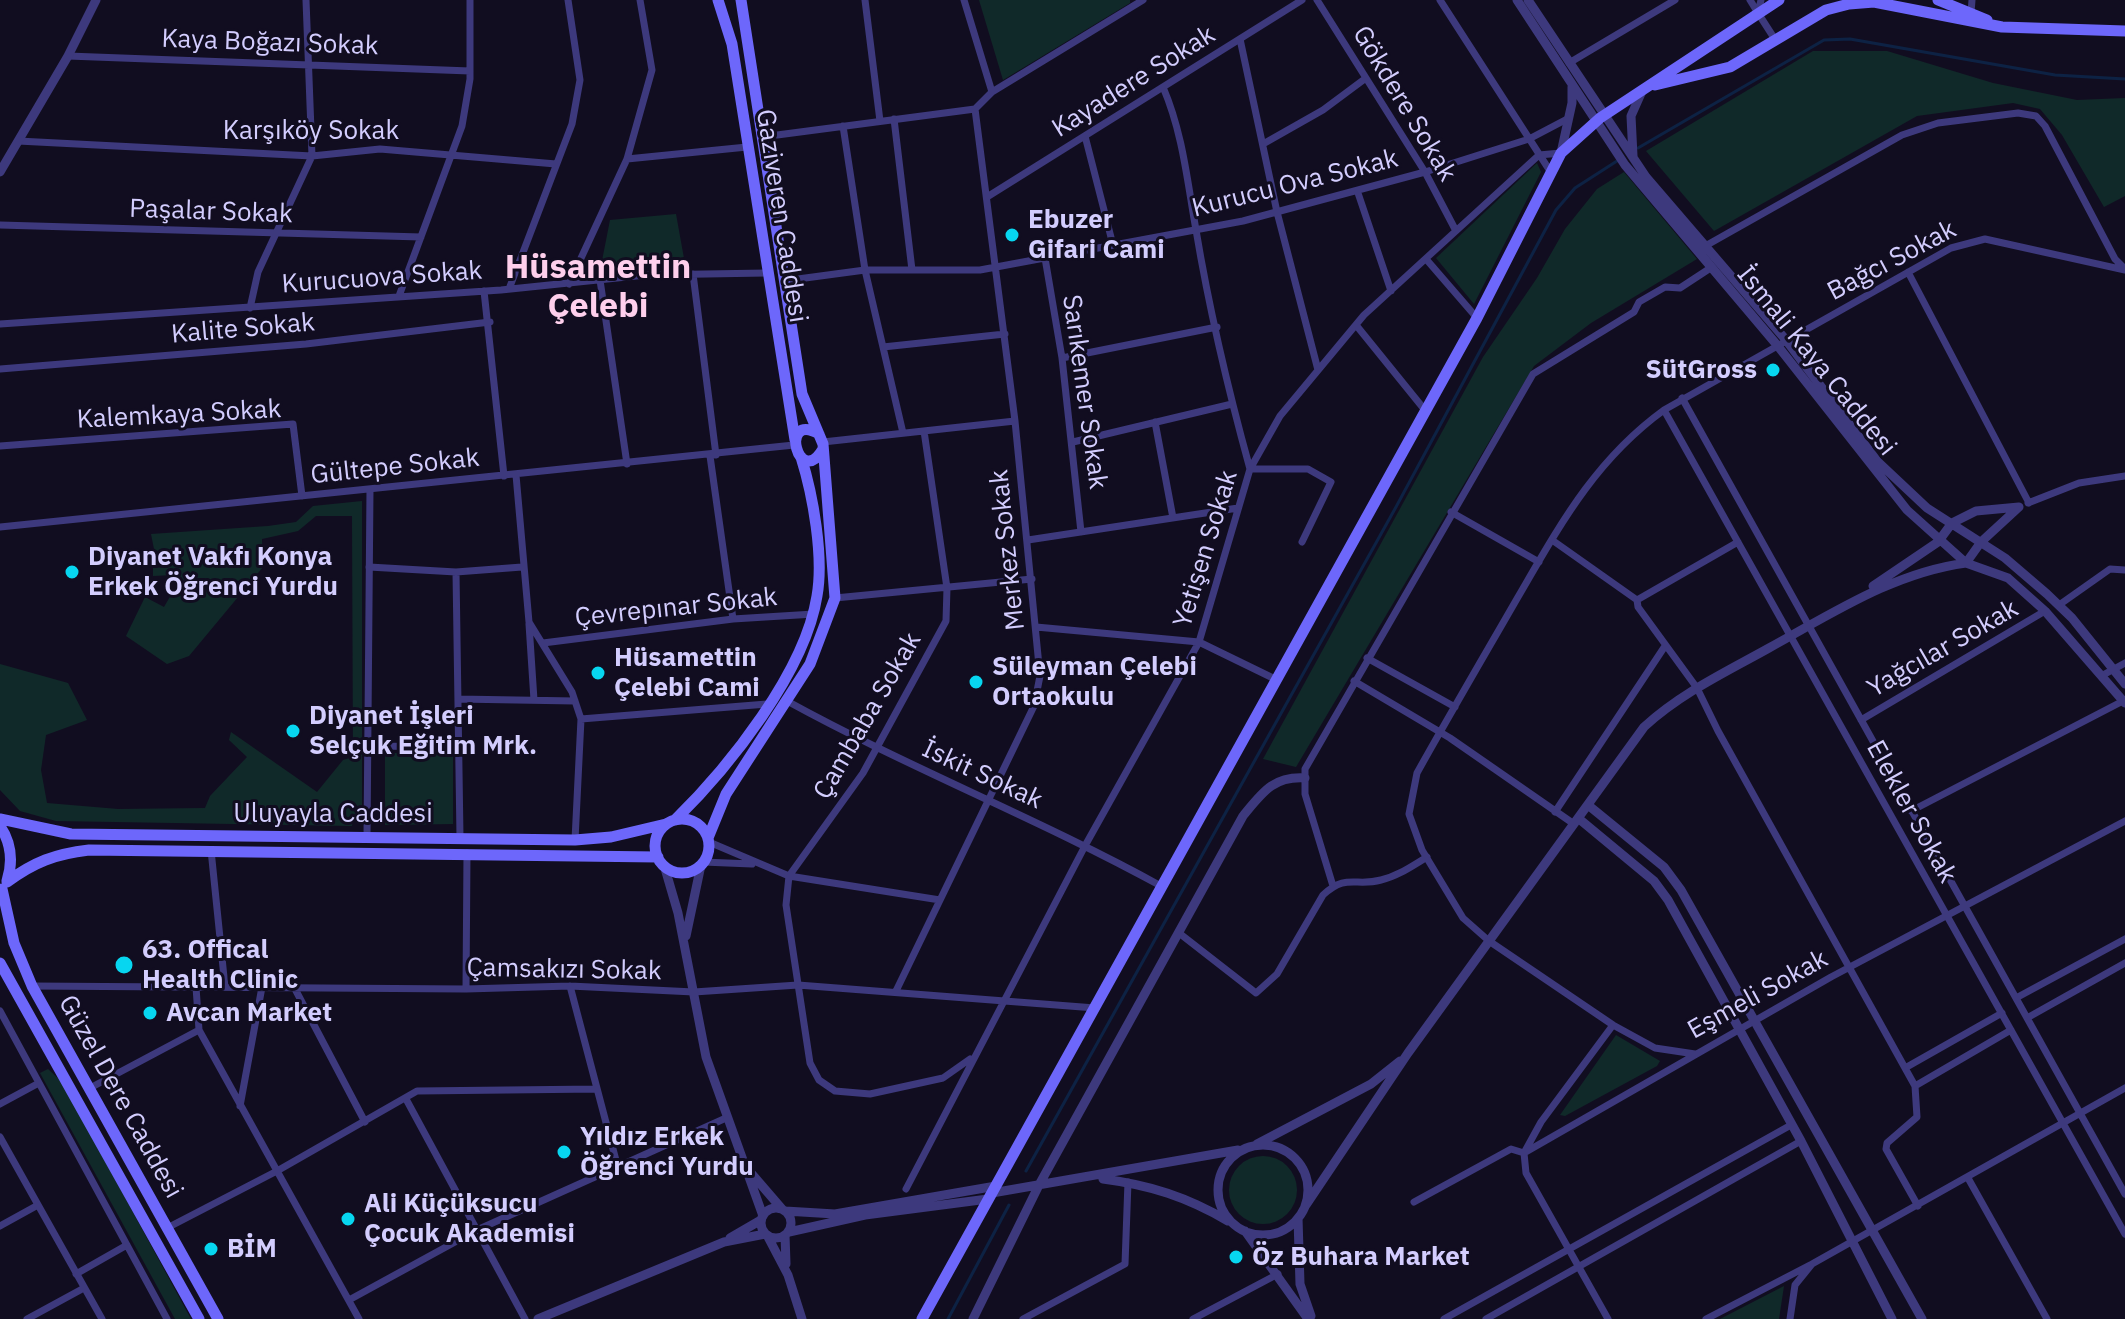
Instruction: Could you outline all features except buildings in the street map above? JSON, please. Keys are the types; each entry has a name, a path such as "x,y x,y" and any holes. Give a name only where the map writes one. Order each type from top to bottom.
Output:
{"main road":[{"name":"Gaziveren Caddesi","path":"718,0 732,44 795,443"},
{"name":"Gaziveren Caddesi","path":"709,840 726,794 816,651 835,598 822,442 802,394 741,0"},
{"path":"922,1319 1477,318 1561,153 1600,118 1779,0"},
{"path":"1938,0 2002,27"},
{"path":"1643,89 1730,67 1826,10 1874,2 2002,27 2125,31"},
{"path":"670,822 699,824 709,840 702,864 686,872 661,861 656,839 670,822 727,763 796,661 814,614 818,565 811,498 795,443 806,431 822,442 814,458 801,457"},
{"name":"Uluyayla Caddesi","path":"0,819 71,834 575,840 611,837 670,822"},
{"name":"Güzel Dere Caddesi","path":"0,826 10,847 11,861 3,887 14,943 32,986 218,1319"},
{"name":"Uluyayla Caddesi","path":"3,887 33,863 59,853 89,850 467,853 661,861"},
{"name":"Güzel Dere Caddesi","path":"0,963 199,1319"}],"street":[{"path":"0,172 68,56 96,0"},
{"path":"250,308 258,272 312,156 306,0"},
{"path":"399,296 462,126 470,71 470,0"},
{"path":"509,289 572,124 580,80 568,0"},
{"path":"569,284 627,159 652,70 640,0"},
{"path":"865,0 880,121"},
{"path":"964,0 992,92"},
{"name":"Kayadere Sokak","path":"987,197 1300,0"},
{"name":"Gökdere Sokak","path":"1317,0 1425,172 1456,231"},
{"path":"1440,0 1550,171"},
{"name":"İsmali Kaya Caddesi","path":"1517,0 1571,84 1707,245 1898,499 1938,542 1966,563 2008,578 2045,611 2124,702"},
{"name":"İsmali Kaya Caddesi","path":"1528,0 1648,194 1782,343 1877,461 1927,508 2005,558 2059,605 2125,684"},
{"path":"1569,63 1675,0"},
{"path":"1750,0 1776,41"},
{"path":"1758,13 1761,0"},
{"path":"1971,13 1972,0"},
{"path":"762,137 975,109 992,92 1138,1"},
{"path":"1240,39 1277,212 1318,370"},
{"name":"Kaya Boğazı Sokak","path":"68,56 310,62 470,71"},
{"path":"1263,144 1323,110 1366,78"},
{"path":"1539,155 1561,153 1569,118 1571,84"},
{"path":"1163,87 1185,148 1196,230 1232,404 1250,469 1308,469 1331,482 1302,542"},
{"path":"1634,159 1631,116 1643,89"},
{"name":"Merkez Sokak","path":"896,991 1034,706 1040,676 1015,421 975,109"},
{"path":"1707,245 1902,135 1938,123 2018,113 2036,116 2045,126 2115,259 2125,270"},
{"name":"Kurucu Ova Sokak","path":"783,281 865,270 997,267 1196,230 1358,193 1529,139 1569,118"},
{"path":"894,119 912,270"},
{"path":"843,126 865,270 903,433"},
{"path":"1085,136 1113,245"},
{"name":"Karşıköy Sokak","path":"18,141 312,156 380,149 556,164"},
{"path":"627,159 747,147"},
{"name":"Yetişen Sokak","path":"906,1189 1086,844 1199,642 1250,469 1280,416 1356,325 1539,155"},
{"path":"1358,193 1391,291"},
{"name":"Paşalar Sokak","path":"0,225 421,237"},
{"name":"Bağcı Sokak","path":"1695,1054 1655,1048 1613,1025 1489,941 1463,918 1427,857 1409,814 1417,773 1552,540 1608,458 1629,436 1664,410 1951,248 1985,239 2125,270"},
{"name":"Sarıkemer Sokak","path":"1045,258 1062,358 1081,532"},
{"path":"1426,259 1477,318"},
{"path":"1333,886 1305,794 1305,769 1533,374 1634,312 1639,302 1665,287 1680,288 1712,267"},
{"path":"1908,272 2024,505"},
{"name":"Kurucuova Sokak","path":"0,324 484,291 600,280 766,273"},
{"path":"693,274 733,619"},
{"path":"600,280 627,464"},
{"path":"484,291 490,322 504,476"},
{"name":"Kalite Sokak","path":"0,369 306,344 490,322"},
{"path":"1356,325 1424,409"},
{"path":"1062,358 1217,327"},
{"path":"883,347 1005,334"},
{"name":"Elekler Sokak","path":"1682,398 2125,1194"},
{"path":"1073,442 1232,404"},
{"name":"Elekler Sokak","path":"1664,410 2125,1234"},
{"path":"822,442 1015,421"},
{"path":"1155,422 1173,518"},
{"name":"Kalemkaya Sokak","path":"0,446 293,424 302,496"},
{"name":"Çambaba Sokak","path":"789,876 863,773 946,621 947,588 924,431"},
{"name":"Gültepe Sokak","path":"0,527 713,456 795,443"},
{"path":"516,475 534,700"},
{"path":"1092,1178 1128,1182 1189,1199 1245,1231 1274,1234 1298,1218 1408,1053 1644,727 1671,703 1848,602 1938,542 1952,523 1976,511 2024,505 2079,483 2125,476"},
{"path":"367,836 370,489"},
{"path":"1848,602 1903,578 1966,563 1981,542 2024,505"},
{"path":"1028,540 1238,508"},
{"path":"1451,512 1539,562"},
{"path":"1552,540 1637,600 1638,607 1697,688 1915,1086 1917,1117 1887,1143 1886,1149 1918,1206"},
{"path":"1637,600 1738,542"},
{"path":"369,567 456,572 522,567"},
{"path":"2059,605 2110,569 2125,570"},
{"path":"456,572 460,837"},
{"path":"835,598 1032,579"},
{"name":"Yağcılar Sokak","path":"1861,720 2045,611"},
{"name":"Çevrepınar Sokak","path":"543,643 733,619 814,614"},
{"path":"529,622 575,701 581,719 575,840"},
{"path":"1036,627 1199,642 1275,679"},
{"path":"1555,812 1665,646"},
{"path":"1367,658 1455,707"},
{"path":"2103,675 2125,663"},
{"path":"1354,681 1555,812 1576,821 1654,881 1668,900 1737,1030 1801,1141 1892,1319"},
{"path":"458,699 575,701"},
{"name":"İskit Sokak","path":"787,701 877,748 1086,844 1161,886"},
{"path":"1911,811 2124,702"},
{"path":"581,719 767,704"},
{"path":"370,746 459,747"},
{"path":"973,1319 1039,1185 1243,816 1274,782 1287,777 1305,778"},
{"path":"1588,805 1664,867 1755,1020 1922,1319"},
{"name":"Eşmeli Sokak","path":"1414,1202 1511,1149 1524,1153 1849,968 2125,821"},
{"path":"709,840 754,864 789,876 940,900"},
{"path":"211,849 225,987"},
{"path":"466,989 467,853"},
{"path":"1179,933 1256,993 1277,974 1323,895 1333,886 1346,880 1381,880 1427,857"},
{"path":"661,861 685,943 706,1057 745,1164 766,1235 788,1275 802,1319"},
{"path":"685,943 702,864 754,864"},
{"path":"789,876 786,905 810,1063 819,1080 835,1091 870,1094 943,1078 973,1056"},
{"path":"2016,998 2125,939"},
{"path":"2027,1018 2125,963"},
{"name":"Çamsakızı Sokak","path":"32,986 466,989 570,986 694,992 798,985 1004,998 1095,1008"},
{"path":"570,986 618,1168"},
{"path":"196,987 199,1030 359,1319"},
{"path":"240,1106 262,987"},
{"path":"294,987 365,1122"},
{"path":"0,1011 167,1319"},
{"path":"1905,1068 2002,1013"},
{"path":"1608,1319 1526,1173 1524,1153 1541,1122 1613,1025"},
{"path":"90,1088 199,1030"},
{"path":"1915,1086 2011,1030"},
{"path":"724,1242 766,1235 776,1239 787,1233 865,1215 1241,1150 1371,1084 1408,1053"},
{"path":"0,1104 37,1084"},
{"path":"1706,1319 1873,1231 2125,1088"},
{"path":"167,1228 277,1171 417,1091 597,1089"},
{"path":"406,1099 525,1319"},
{"path":"349,1300 477,1230 726,1118"},
{"path":"1444,1319 1791,1125"},
{"path":"1,1140 102,1319"},
{"path":"1486,1319 1801,1141"},
{"path":"1255,1145 1271,1145 1298,1161 1308,1189 1306,1205"},
{"path":"1232,1224 1223,1212 1217,1189 1224,1166 1241,1150"},
{"path":"745,1164 791,1221 787,1233 788,1275"},
{"path":"1968,1178 2047,1319"},
{"path":"1023,1319 1125,1264 1128,1182"},
{"path":"538,1319 724,1242 773,1209 835,1214 992,1193"},
{"path":"0,1226 38,1205"},
{"path":"1298,1218 1300,1284 1310,1319"},
{"path":"1245,1231 1310,1319"},
{"path":"76,1274 127,1245"},
{"path":"1790,1319 1795,1285 1812,1264"},
{"path":"1193,1319 1278,1274"},
{"path":"27,1319 84,1288"}],"green space":[{"path":"979,0 1130,0 1130,3 1003,80"},
{"path":"1813,51 1887,51 1993,83 2077,100 2125,98 2125,196 2104,207 2062,135 2040,109 2013,103 1917,116 1714,231 1646,151"},
{"path":"1537,163 1541,172 1474,304 1436,258"},
{"path":"1624,172 1697,259 1591,323 1534,366 1296,767 1263,759 1483,357 1537,278 1565,229 1597,189"},
{"path":"676,214 685,264 600,271 610,220"},
{"path":"362,501 362,825 353,818 352,826 56,821 20,811 0,790 0,664 68,683 87,720 46,735 41,770 47,803 118,809 205,808 210,796 247,757 229,740 231,732 317,792 343,760 353,757 352,516 316,516 298,531 262,539 263,567 189,656 167,664 126,636 145,597 164,607 178,583 173,575 153,576 153,568 170,567 171,559 156,559 151,534 296,522 313,506"},
{"path":"385,753 453,753 453,824 385,825"},
{"path":"1616,1035 1660,1061 1657,1066 1565,1116 1560,1115"},
{"path":"48,1069 62,1082 191,1319 175,1319 40,1073"},
{"path":"1263,1156 1287,1166 1297,1190 1287,1214 1263,1224 1239,1214 1229,1190 1239,1166"},
{"path":"1784,1286 1779,1319 1720,1319"}],"waterway":[{"path":"1638,148 1824,40 1850,39 2055,75 2125,79"},
{"path":"1026,1171 1396,507 1556,210 1575,188 1617,161"},
{"path":"948,1319 1009,1205"}],"place":[{"name":"Ebuzer Gifari Cami","path":"1012,235"},
{"name":"SütGross","path":"1773,370"},
{"name":"Diyanet Vakfı Konya Erkek Öğrenci Yurdu","path":"72,572"},
{"name":"Hüsamettin Çelebi Cami","path":"598,673"},
{"name":"Süleyman Çelebi Ortaokulu","path":"976,682"},
{"name":"Diyanet İşleri Selçuk Eğitim Mrk.","path":"293,731"},
{"name":"63. Offical Health Clinic","path":"124,965"},
{"name":"Avcan Market","path":"150,1013"},
{"name":"Yıldız Erkek Öğrenci Yurdu","path":"564,1152"},
{"name":"Ali Küçüksucu Çocuk Akademisi","path":"348,1219"},
{"name":"BİM","path":"211,1249"},
{"name":"Öz Buhara Market","path":"1236,1257"}],"district":[{"name":"Hüsamettin Çelebi","path":"598,288"}]}
